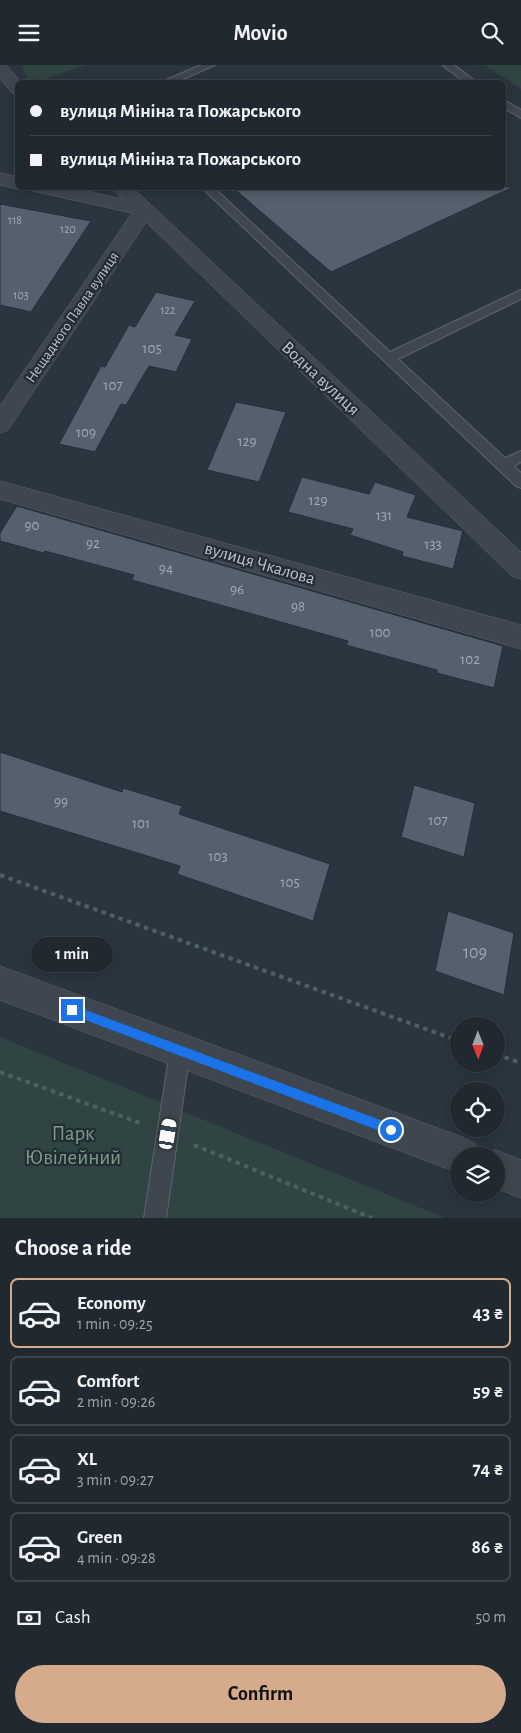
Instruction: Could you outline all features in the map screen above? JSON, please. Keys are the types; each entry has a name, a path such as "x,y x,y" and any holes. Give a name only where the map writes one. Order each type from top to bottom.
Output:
{"street":[{"path":"0,68 15,86"},
{"path":"0,179 15,182"},
{"path":"54,190 144,210"},
{"name":"Водна вулиця","path":"123,190 521,568"},
{"name":"Нещадного Павла вулиця","path":"0,424 144,210"},
{"name":"вулиця Чкалова","path":"0,490 521,637"},
{"path":"0,983 450,1152"},
{"path":"505,1173 521,1179"}],"lane":[{"path":"172,80 210,65"},
{"path":"447,65 469,80"},
{"path":"506,104 521,115"},
{"path":"209,190 521,482"},
{"path":"388,358 521,294"},
{"path":"504,465 521,456"},
{"path":"155,1218 180,1051"}],"path":[{"path":"0,875 450,1038"},
{"path":"505,1057 521,1063"}],"green space":[{"path":"21,65 86,65 43,80 28,80"},
{"path":"484,65 521,65 521,89"},
{"name":"Парк Ювілейний","path":"0,1037 445,1218 0,1218"}],"building":[{"path":"506,187 513,187 331,272 235,190 506,190"},
{"path":"0,204 91,221 31,312 0,305"},
{"path":"156,292 195,301 175,335 192,339 176,372 149,366 126,405 121,404 95,452 59,444 101,366 105,367 129,325 135,327"},
{"path":"236,402 286,412 259,482 207,470"},
{"path":"302,477 369,494 375,482 416,495 407,517 463,531 453,569 402,556 403,552 350,535 353,529 288,512"},
{"path":"17,506 503,646 494,688 346,645 348,641 132,580 134,575 0,541 0,533"},
{"path":"0,752 122,792 123,788 182,806 179,814 330,864 313,921 177,874 180,866 0,811"},
{"path":"414,785 475,803 464,857 401,837"},
{"path":"448,911 514,933 504,995 435,971"}],"route":[{"path":"72,1010 391,1130"}]}
